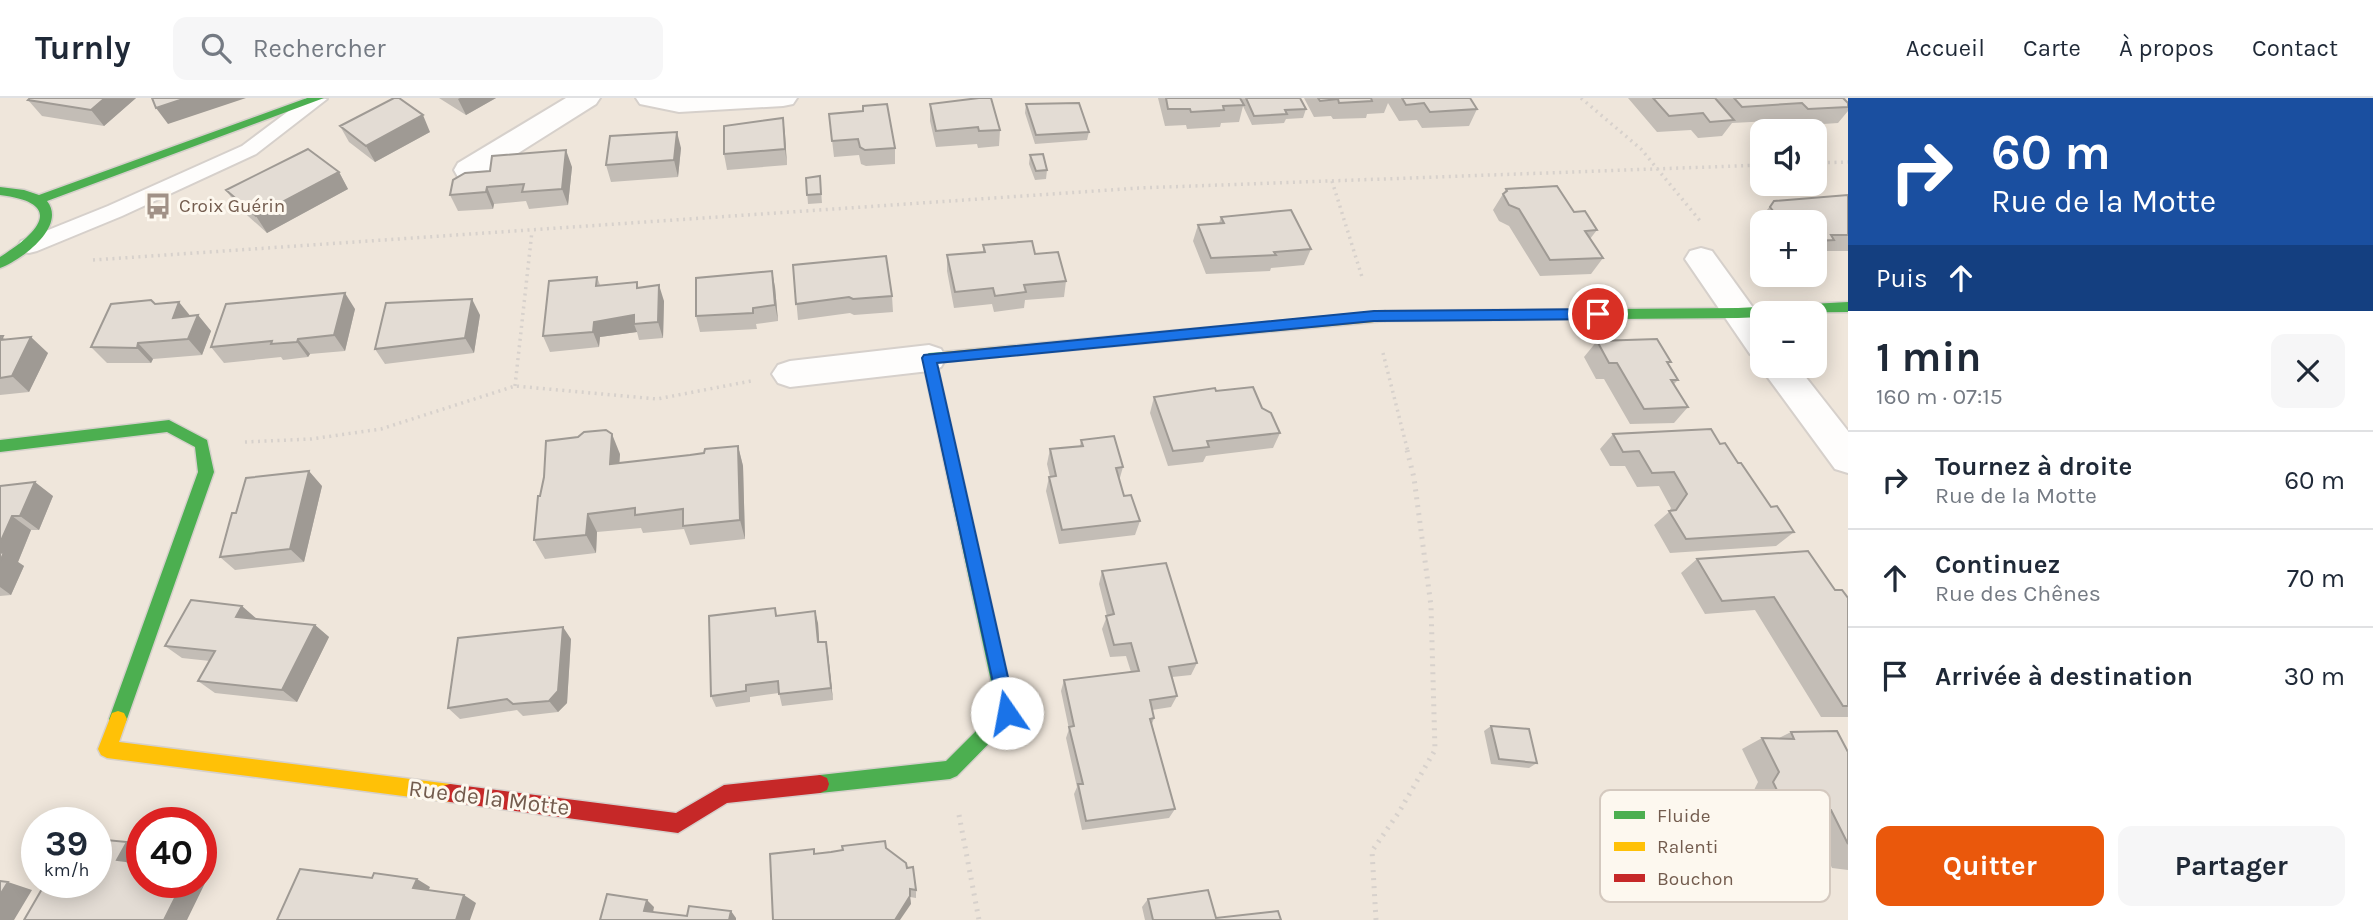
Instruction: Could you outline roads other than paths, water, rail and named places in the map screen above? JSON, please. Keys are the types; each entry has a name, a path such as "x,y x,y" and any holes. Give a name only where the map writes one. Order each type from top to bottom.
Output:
{"street":[{"path":"41,200 318,98"},
{"path":"469,170 586,98"},
{"path":"650,98 679,104 783,98"},
{"path":"0,191 30,193 48,208 48,220 41,233 29,246 0,263"},
{"path":"1701,259 1750,329"},
{"path":"790,374 929,358 1374,316 1738,313 1848,307"},
{"name":"Rue de la Motte","path":"0,446 169,426 202,444 206,472 107,749 678,823 723,794 950,770 1007,713 929,358"},
{"path":"1787,378 1848,458"}],"lane":[{"path":"29,246 115,211 249,150 318,98"}],"place":[{"name":"Croix Guérin","path":"158,206"}]}
